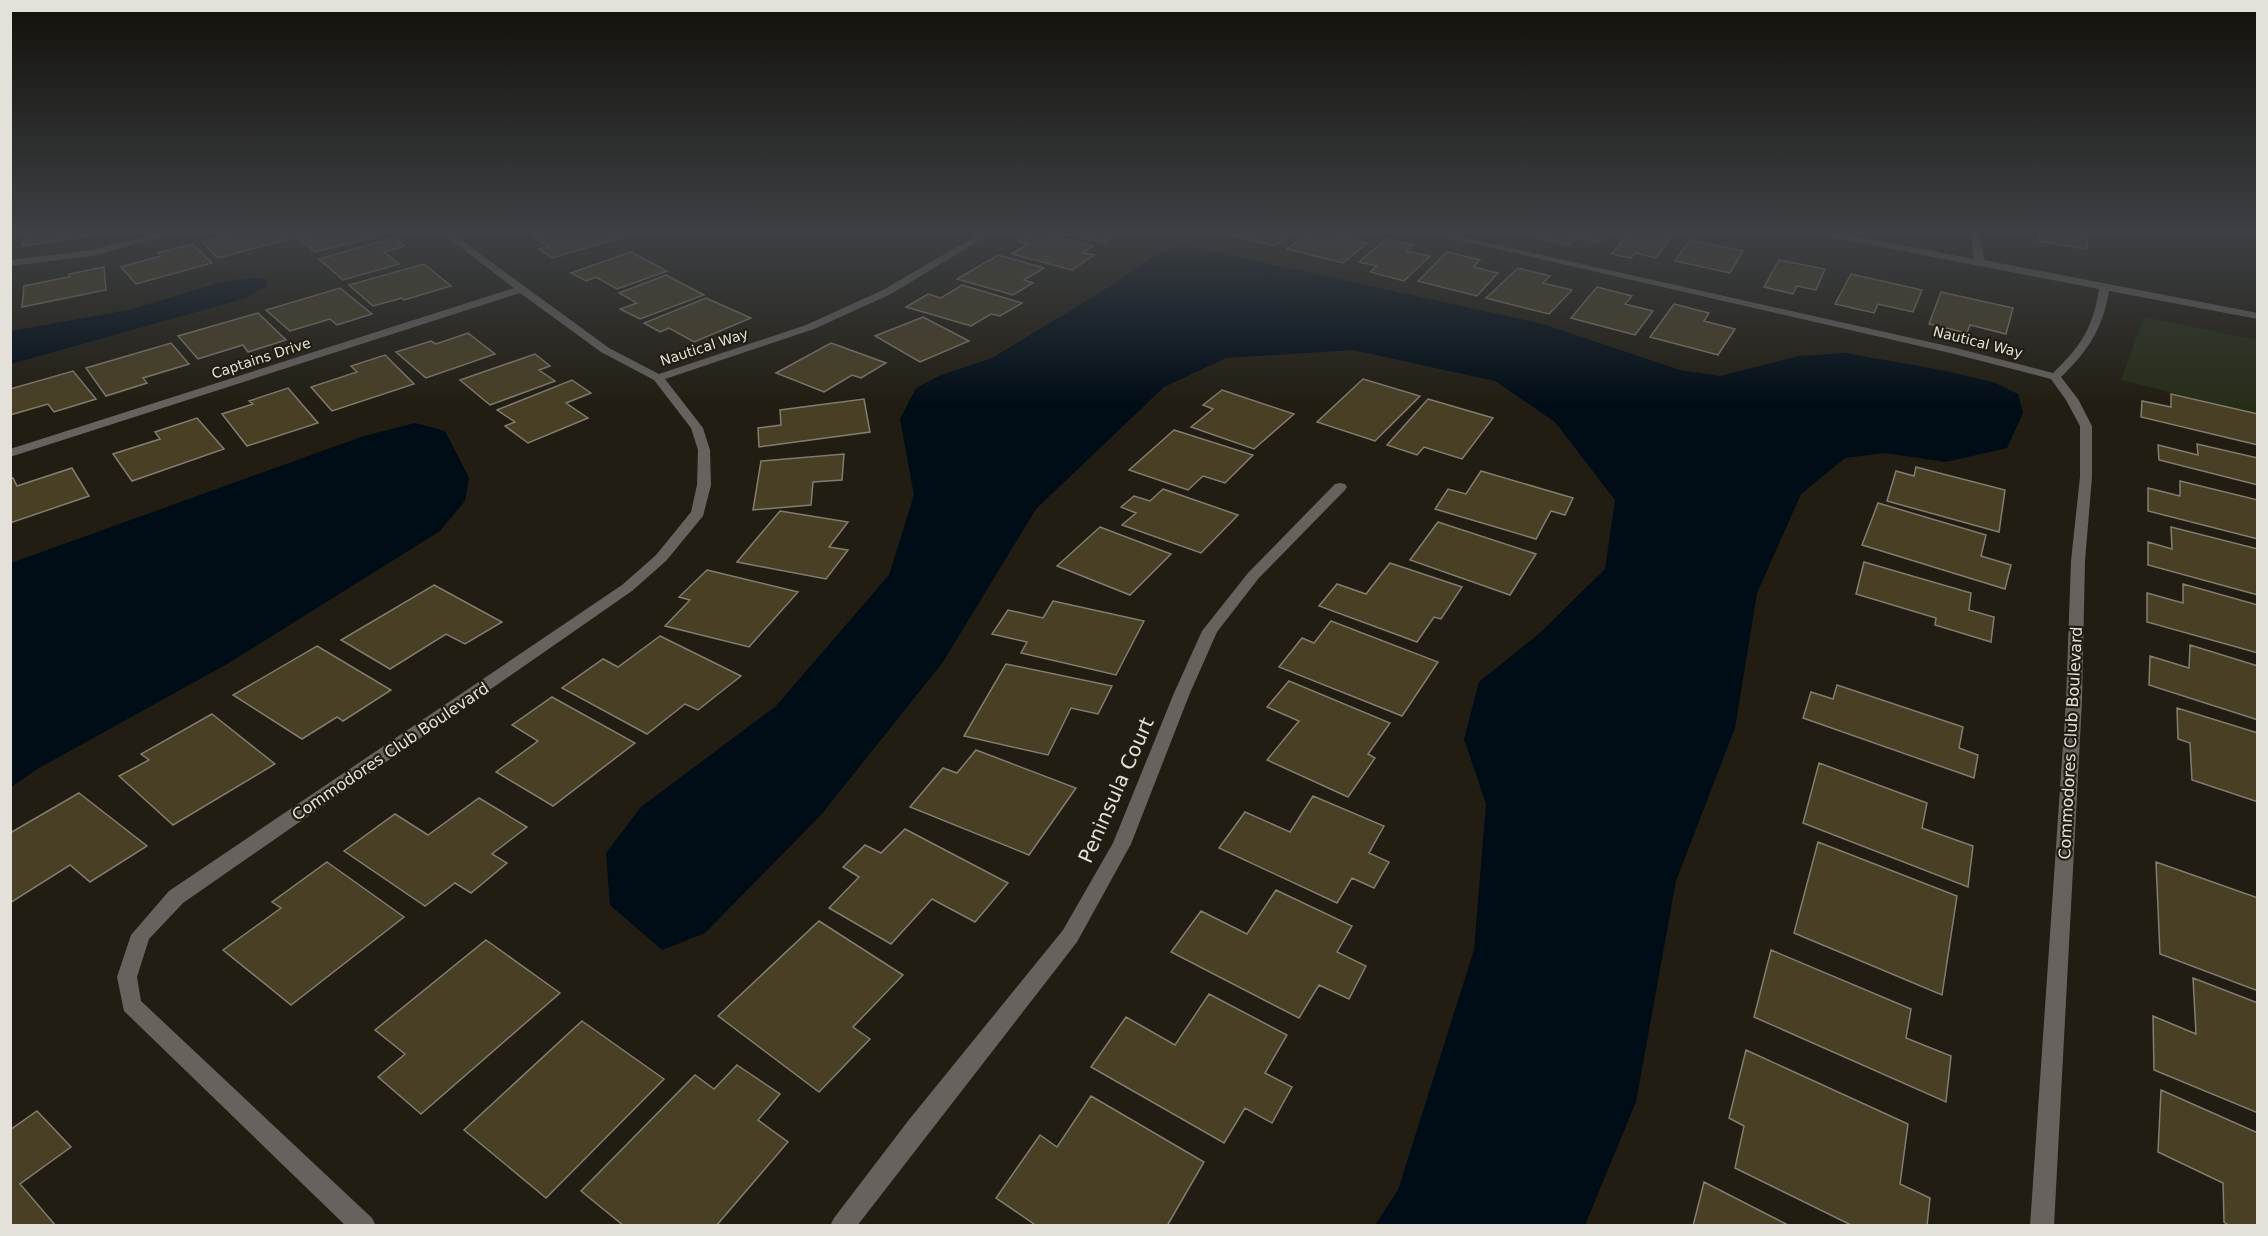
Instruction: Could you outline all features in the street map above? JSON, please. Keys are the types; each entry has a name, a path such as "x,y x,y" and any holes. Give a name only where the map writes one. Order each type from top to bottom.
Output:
{"street":[{"name":"Captains Drive","path":"10,453 516,292"},
{"name":"Commodores Club Boulevard","path":"364,1226 131,1005 127,977 141,935 176,897 627,588 661,558 698,513 704,485 704,450 697,428 658,378 605,350 523,292"},
{"name":"Nautical Way","path":"658,378 810,327 888,292"},
{"name":"Nautical Way","path":"1693,292 1952,350 2055,377"},
{"path":"2055,377 2083,351 2101,311 2103,292"},
{"path":"2133,292 2258,316"},
{"name":"Commodores Club Boulevard","path":"2042,1226 2074,701 2078,561 2086,477 2086,426 2072,399 2055,377"},
{"name":"Peninsula Court","path":"842,1226 1070,936 1122,844 1182,693 1210,631 1253,576 1341,487"}],"green space":[{"path":"2144,317 2257,340 2257,414 2121,380"}],"shaded area":[{"path":"190,292 257,292 246,298 11,364 11,331 129,310"},
{"path":"1101,292 1396,292 1543,324 1680,370 1720,376 1799,356 1845,353 1993,382 2018,394 2023,413 2007,448 1946,462 1885,453 1845,458 1801,494 1757,593 1735,728 1676,881 1636,1102 1585,1225 1375,1225 1398,1190 1474,950 1486,804 1464,739 1479,682 1541,632 1605,569 1615,500 1555,422 1495,381 1353,350 1226,358 1164,387 1036,509 943,662 821,815 705,933 662,950 610,905 606,853 641,807 776,706 889,575 914,495 900,419 916,388 941,375 992,358"},
{"path":"415,423 445,431 469,478 465,501 440,531 227,664 39,768 11,787 11,563 364,436"}],"building":[{"path":"23,292 98,292 22,307"},
{"path":"328,292 345,292 372,314 337,325 330,319 290,331 266,310"},
{"path":"357,292 432,292 404,300 402,298 373,306"},
{"path":"698,292 704,295 640,319 620,309 637,303 619,293"},
{"path":"951,292 984,292 1022,303 1000,316 991,314 971,326 906,307 928,294 941,298"},
{"path":"1001,292 1019,292 1013,295"},
{"path":"1460,292 1481,292 1477,296"},
{"path":"1493,292 1570,292 1549,314 1486,298"},
{"path":"1593,292 1615,292 1632,296 1625,304 1653,311 1635,335 1571,318"},
{"path":"1842,292 1921,292 1913,312 1878,304 1874,313 1835,304"},
{"path":"1941,292 2013,308 2006,334 1970,325 1967,333 1929,324"},
{"path":"706,298 751,318 694,342 669,328 660,332 644,323"},
{"path":"1674,304 1709,313 1704,321 1735,329 1718,355 1650,337"},
{"path":"258,313 286,340 248,352 243,345 198,359 178,336"},
{"path":"923,317 969,341 920,362 875,336"},
{"path":"468,333 495,354 426,378 396,352 431,341 436,344"},
{"path":"171,343 189,364 143,378 147,383 106,396 86,368"},
{"path":"831,343 886,363 861,378 852,375 824,392 776,373"},
{"path":"535,354 550,366 539,370 555,381 490,405 460,380"},
{"path":"385,355 414,384 332,411 311,387 357,372 351,366"},
{"path":"73,371 96,399 54,412 48,404 10,415 10,389"},
{"path":"1363,379 1420,396 1375,441 1317,422"},
{"path":"572,380 591,393 566,403 588,418 528,443 505,426 515,422 497,410"},
{"path":"288,388 318,423 247,446 222,414 253,404 249,401"},
{"path":"1222,390 1294,414 1254,449 1191,427 1213,409 1203,405"},
{"path":"2171,394 2258,414 2258,445 2141,417 2142,401 2171,407"},
{"path":"864,399 870,432 759,447 758,428 781,425 780,410"},
{"path":"1428,399 1493,418 1462,459 1424,447 1417,455 1387,445"},
{"path":"197,418 224,449 132,481 113,454 160,439 155,432"},
{"path":"1174,430 1253,455 1225,483 1203,476 1188,490 1129,470"},
{"path":"2197,444 2258,458 2258,485 2159,460 2158,445 2198,455"},
{"path":"844,454 842,480 813,482 811,505 753,510 761,461"},
{"path":"1916,467 2005,490 1999,532 1887,501 1896,471 1914,476"},
{"path":"72,468 89,496 10,523 10,479 13,478 17,486"},
{"path":"1481,471 1573,498 1565,515 1551,511 1536,539 1435,509 1448,489 1466,494"},
{"path":"2180,481 2258,500 2258,539 2148,511 2148,488 2180,496"},
{"path":"1163,489 1238,515 1201,553 1122,525 1136,513 1121,507 1134,496 1150,501"},
{"path":"1878,503 1986,535 1981,556 2011,565 2005,589 1862,545"},
{"path":"780,511 848,522 829,547 848,550 826,579 737,562"},
{"path":"1438,522 1536,554 1510,595 1410,560"},
{"path":"1100,527 1171,554 1130,595 1057,566"},
{"path":"2171,527 2258,549 2258,595 2148,565 2148,542 2172,549"},
{"path":"1864,562 1971,593 1969,610 1994,617 1991,642 1935,625 1936,618 1856,594"},
{"path":"1390,563 1462,587 1441,619 1434,617 1417,642 1319,606 1337,584 1366,594"},
{"path":"707,570 798,592 749,647 665,626 690,600 679,597"},
{"path":"2183,584 2258,605 2258,653 2147,622 2147,593 2183,603"},
{"path":"434,585 502,622 465,644 446,634 390,669 341,640"},
{"path":"1053,601 1144,621 1116,675 1021,653 1027,642 992,634 1008,610 1043,618"},
{"path":"1331,621 1438,662 1402,716 1279,667 1302,638 1314,643"},
{"path":"660,636 741,676 698,710 685,704 647,734 562,688 603,659 618,667"},
{"path":"2190,645 2258,666 2258,720 2149,685 2150,656 2189,668"},
{"path":"317,646 391,690 343,721 337,717 302,739 233,695"},
{"path":"1006,664 1112,686 1098,714 1071,708 1048,755 964,736"},
{"path":"1289,681 1390,723 1368,754 1375,758 1348,797 1267,760 1299,721 1267,707"},
{"path":"1837,685 1963,727 1959,748 1978,755 1974,778 1803,718 1811,692 1833,699"},
{"path":"552,697 635,743 553,806 496,772 538,741 512,725"},
{"path":"2177,708 2258,733 2258,802 2192,780 2190,743 2178,739"},
{"path":"212,714 275,764 173,825 119,776 149,760 141,754"},
{"path":"976,750 1076,788 1029,855 910,807 943,768 957,773"},
{"path":"1819,763 1927,803 1922,828 1973,846 1968,887 1803,823"},
{"path":"79,793 147,846 90,882 70,865 10,903 10,833"},
{"path":"1313,796 1384,826 1369,853 1389,862 1374,888 1352,878 1337,903 1219,848 1245,812 1290,832"},
{"path":"479,798 527,827 492,854 507,863 471,893 455,883 425,906 344,851 395,814 428,835"},
{"path":"905,829 1008,883 975,922 932,899 891,944 829,908 859,877 843,867 865,845 881,853"},
{"path":"1818,842 1957,896 1942,995 1794,933"},
{"path":"327,862 404,917 291,1005 223,950 281,908 272,902"},
{"path":"2156,862 2258,898 2258,991 2160,954"},
{"path":"1276,890 1352,926 1337,952 1366,966 1349,999 1319,985 1299,1018 1171,952 1201,911 1247,934"},
{"path":"819,921 903,975 853,1027 870,1039 819,1092 718,1016"},
{"path":"486,940 560,993 421,1114 378,1077 405,1054 375,1030"},
{"path":"1771,950 1911,1009 1906,1038 1951,1056 1946,1102 1754,1017"},
{"path":"2193,978 2258,1003 2258,1113 2154,1070 2153,1016 2196,1034"},
{"path":"1209,994 1287,1035 1265,1073 1292,1087 1272,1123 1245,1108 1224,1143 1091,1067 1126,1017 1175,1045"},
{"path":"582,1021 664,1079 546,1198 464,1130"},
{"path":"1746,1050 1908,1124 1900,1184 1930,1198 1927,1226 1853,1226 1735,1168 1744,1126 1729,1118"},
{"path":"737,1065 780,1094 758,1120 788,1142 716,1226 624,1226 581,1191 695,1075 714,1089"},
{"path":"2161,1090 2258,1133 2258,1226 2230,1226 2224,1222 2223,1183 2158,1152"},
{"path":"1091,1096 1204,1162 1167,1226 1037,1226 996,1198 1040,1135 1057,1147"},
{"path":"37,1111 71,1147 20,1184 56,1226 10,1226 10,1130"},
{"path":"1704,1182 1790,1226 1693,1226"}]}
